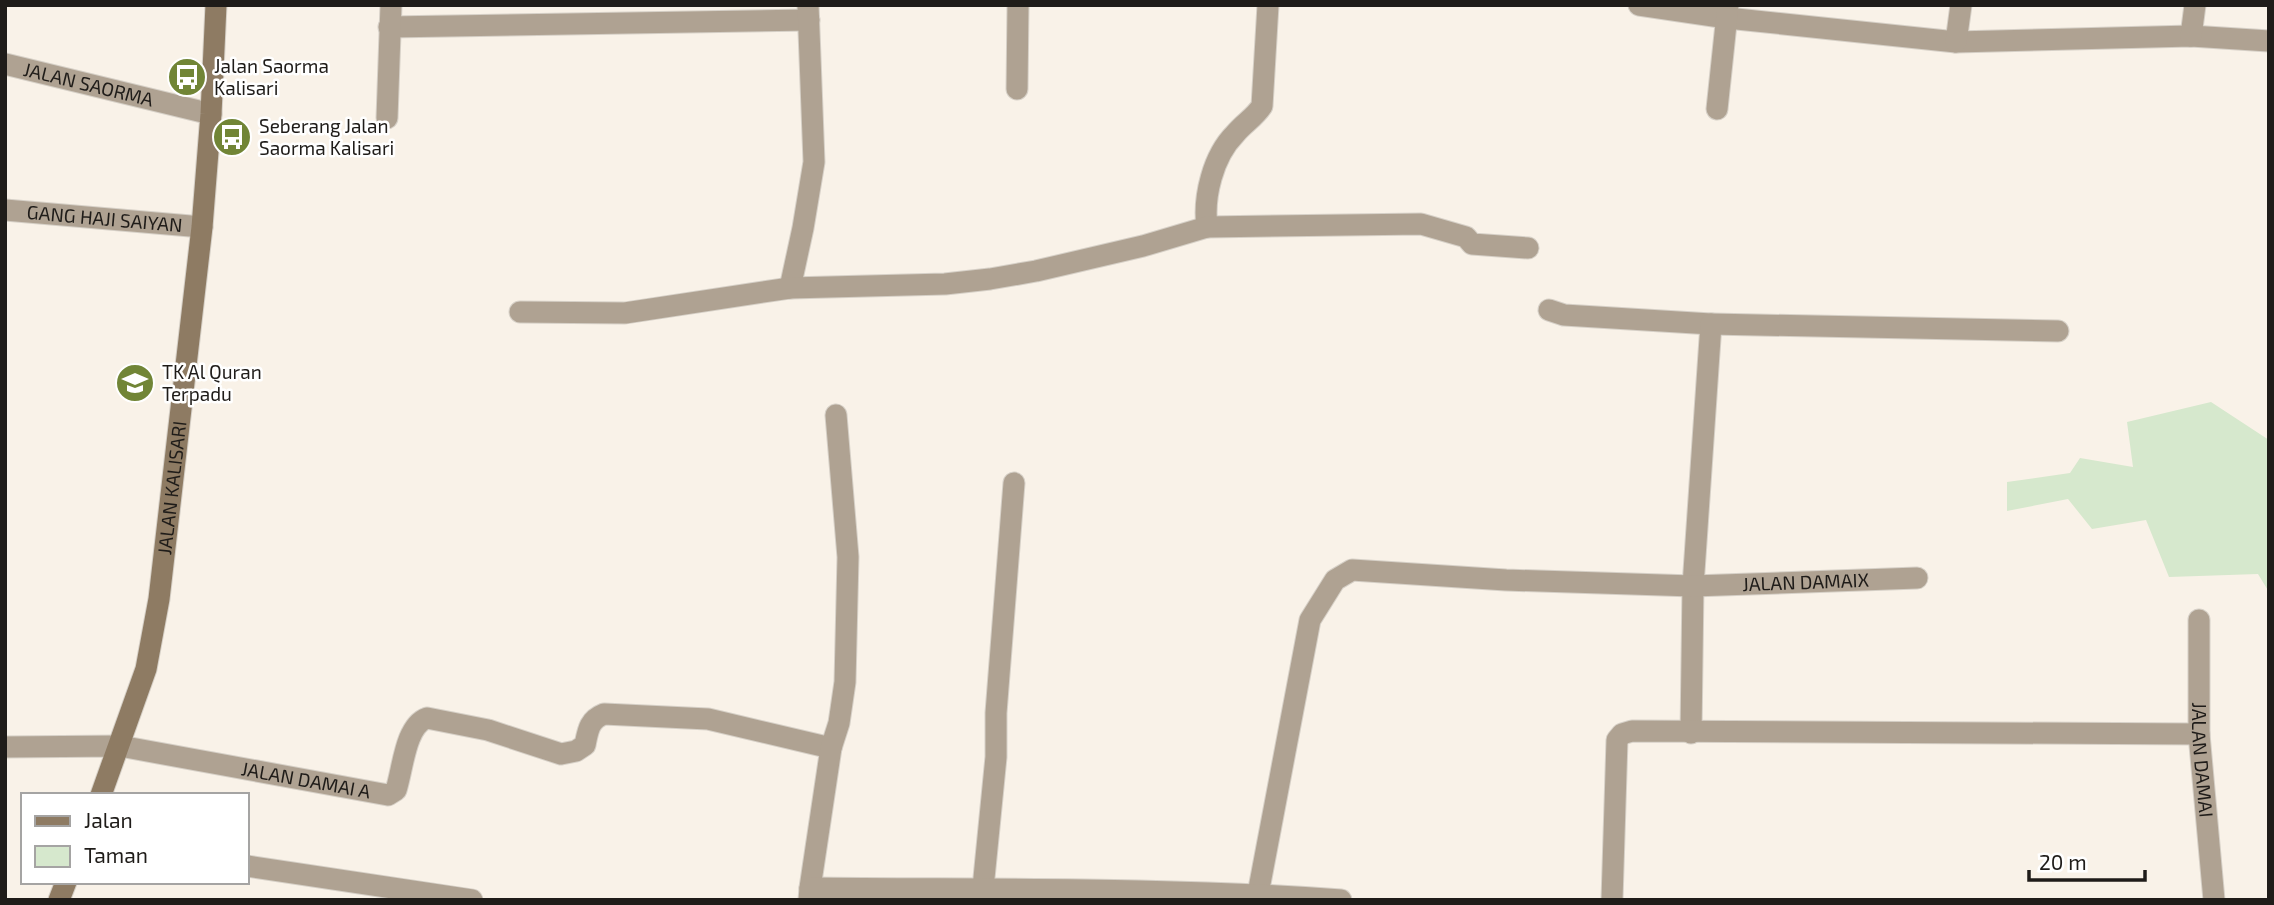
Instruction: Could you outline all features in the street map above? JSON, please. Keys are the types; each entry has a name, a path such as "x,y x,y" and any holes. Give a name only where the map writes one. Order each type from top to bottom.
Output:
{"street":[{"name":"JALAN KALISARI","path":"102,793 146,669 153,639 202,227 216,5"},
{"path":"387,118 391,5"},
{"path":"1017,89 1018,5"},
{"path":"1207,227 1205,202 1220,156 1233,136 1254,119 1262,106 1268,5"},
{"path":"1639,5 1728,12 1956,42 2191,36 2269,41"},
{"path":"1956,42 1961,5"},
{"path":"2191,36 2195,5"},
{"path":"1717,109 1728,12"},
{"path":"389,27 808,13 814,162 790,288"},
{"name":"JALAN SAORMA","path":"5,64 211,114"},
{"name":"GANG HAJI SAIYAN","path":"5,210 202,227"},
{"path":"520,312 625,313 790,288 945,284 990,279 1143,246 1207,227 1421,224 1466,237 1472,244 1528,248"},
{"path":"1549,310 1564,315 1711,324 2058,331"},
{"path":"1691,733 1693,586 1711,324"},
{"path":"836,415 848,557 845,681 839,723 831,748 809,894 983,888 1258,894 1341,900"},
{"path":"983,888 996,757 996,713 1014,483"},
{"name":"JALAN DAMAIX","path":"1258,894 1310,620 1335,580 1352,570 1506,580 1693,586 1917,578"},
{"name":"JALAN DAMAI","path":"2199,620 2199,734 2214,900"},
{"name":"JALAN DAMAI A","path":"120,746 388,795 396,790 412,730 427,718 488,730 561,754 576,751 585,745 590,724 604,714 708,719 831,748"},
{"path":"1612,900 1617,740 1622,734 1632,731 2199,734"},
{"path":"5,747 120,746"},
{"path":"248,866 472,900"}],"green space":[{"path":"2211,402 2269,440 2269,592 2258,574 2169,577 2146,520 2092,529 2068,499 2007,511 2007,482 2070,473 2080,458 2133,467 2127,422"}],"place":[{"name":"Jalan Saorma Kalisari","path":"187,77"},
{"name":"Seberang Jalan Saorma Kalisari","path":"232,137"},
{"name":"TK Al Quran Terpadu","path":"135,383"}]}
